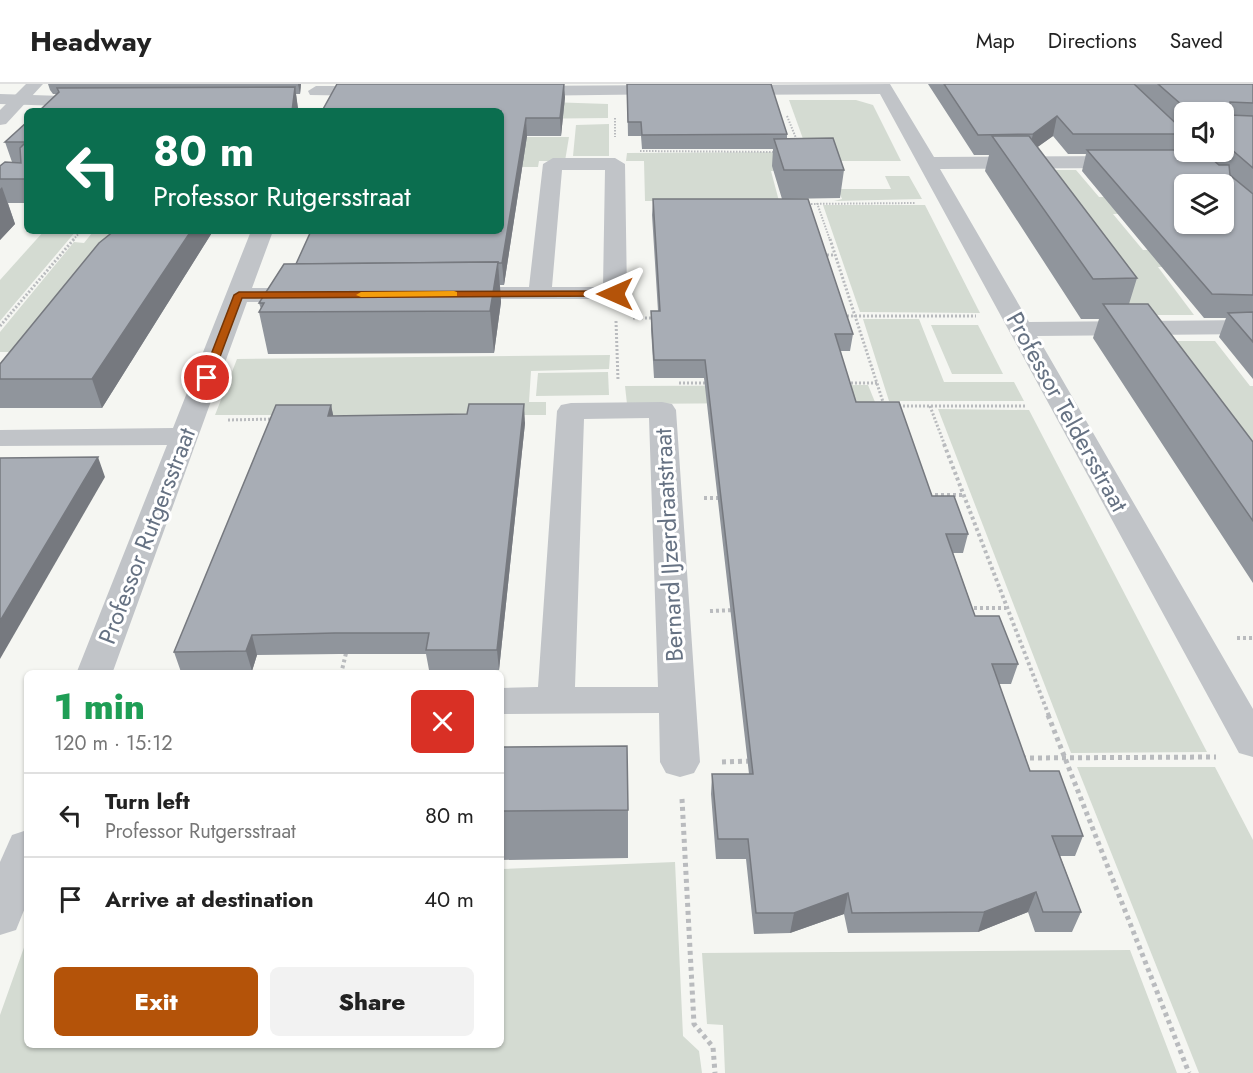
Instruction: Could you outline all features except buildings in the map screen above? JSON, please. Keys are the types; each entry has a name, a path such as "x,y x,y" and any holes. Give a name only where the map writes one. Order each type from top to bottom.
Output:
{"street":[{"path":"0,120 35,84"},
{"path":"503,91 585,87 615,90 686,90"},
{"path":"709,90 882,87"},
{"name":"Professor Teldersstraat","path":"882,87 1017,322 1062,406 1253,743"},
{"path":"312,98 398,91"},
{"path":"0,99 112,102"},
{"path":"434,294 540,294 615,294 615,158 553,164 540,294"},
{"path":"927,163 1143,162"},
{"name":"Professor Rutgersstraat","path":"96,670 261,234"},
{"path":"239,295 330,295"},
{"path":"1017,322 1253,327"},
{"name":"Bernard IJzerdraatstraat","path":"556,700 571,411 662,410 680,762"},
{"path":"0,438 188,428"},
{"path":"504,701 677,700"},
{"path":"0,916 24,855"}],"path":[{"path":"615,90 615,158 778,152"},
{"path":"780,90 801,152"},
{"path":"817,203 857,316 884,406"},
{"path":"805,204 949,203"},
{"path":"0,326 78,234"},
{"path":"823,255 835,255"},
{"path":"615,294 619,410"},
{"path":"834,316 1017,322"},
{"path":"616,318 662,318"},
{"path":"842,383 877,382"},
{"path":"677,383 712,383"},
{"path":"872,406 1062,406"},
{"path":"930,406 1006,608 1189,1073"},
{"path":"188,428 274,419"},
{"path":"928,495 964,495"},
{"path":"668,499 728,498"},
{"path":"959,608 1006,608"},
{"path":"672,611 744,610"},
{"path":"342,670 350,639"},
{"path":"1019,758 1218,757"},
{"path":"715,1073 712,1047 694,1024 680,762 762,761"}],"shaded area":[{"path":"789,100 856,100 873,105 901,161 811,161"},
{"path":"518,101 608,104 608,118 515,119"},
{"path":"609,124 609,156 573,156 576,125"},
{"path":"504,137 569,137 565,161 539,161 538,167 504,167"},
{"path":"796,152 802,170 771,171 779,201 645,201 644,161 626,161 627,153"},
{"path":"1025,170 1076,170 1099,197 1174,196 1174,213 1113,214 1143,250 1253,249 1253,266 1158,267 1194,315 1128,315"},
{"path":"885,176 909,176 922,199 834,201 842,199 838,189 891,189"},
{"path":"823,205 925,205 980,313 860,312"},
{"path":"41,234 73,234 0,321 0,280"},
{"path":"91,234 119,234 31,352 0,352 0,332 74,242 84,243"},
{"path":"863,319 919,319 944,382 1014,382 1024,401 889,401"},
{"path":"931,325 978,325 1003,374 952,374"},
{"path":"1144,341 1215,341 1250,386 1253,386 1253,489"},
{"path":"610,355 609,369 531,371 529,402 546,402 546,415 215,415 237,359"},
{"path":"608,372 609,395 536,396 538,373"},
{"path":"868,385 875,402 627,404 625,386"},
{"path":"938,409 1029,410 1207,752 1071,753"},
{"path":"1077,767 1215,767 1253,840 1253,1073 1199,1073"},
{"path":"675,862 683,1036 699,1051 702,1073 0,1073 0,1015 24,947 24,1048 504,1048 504,869"},
{"path":"1130,950 1177,1073 725,1073 723,1025 707,1024 702,953"}],"slow traffic":[{"path":"361,295 454,294"}],"route":[{"path":"207,378 239,295 615,294"}]}
